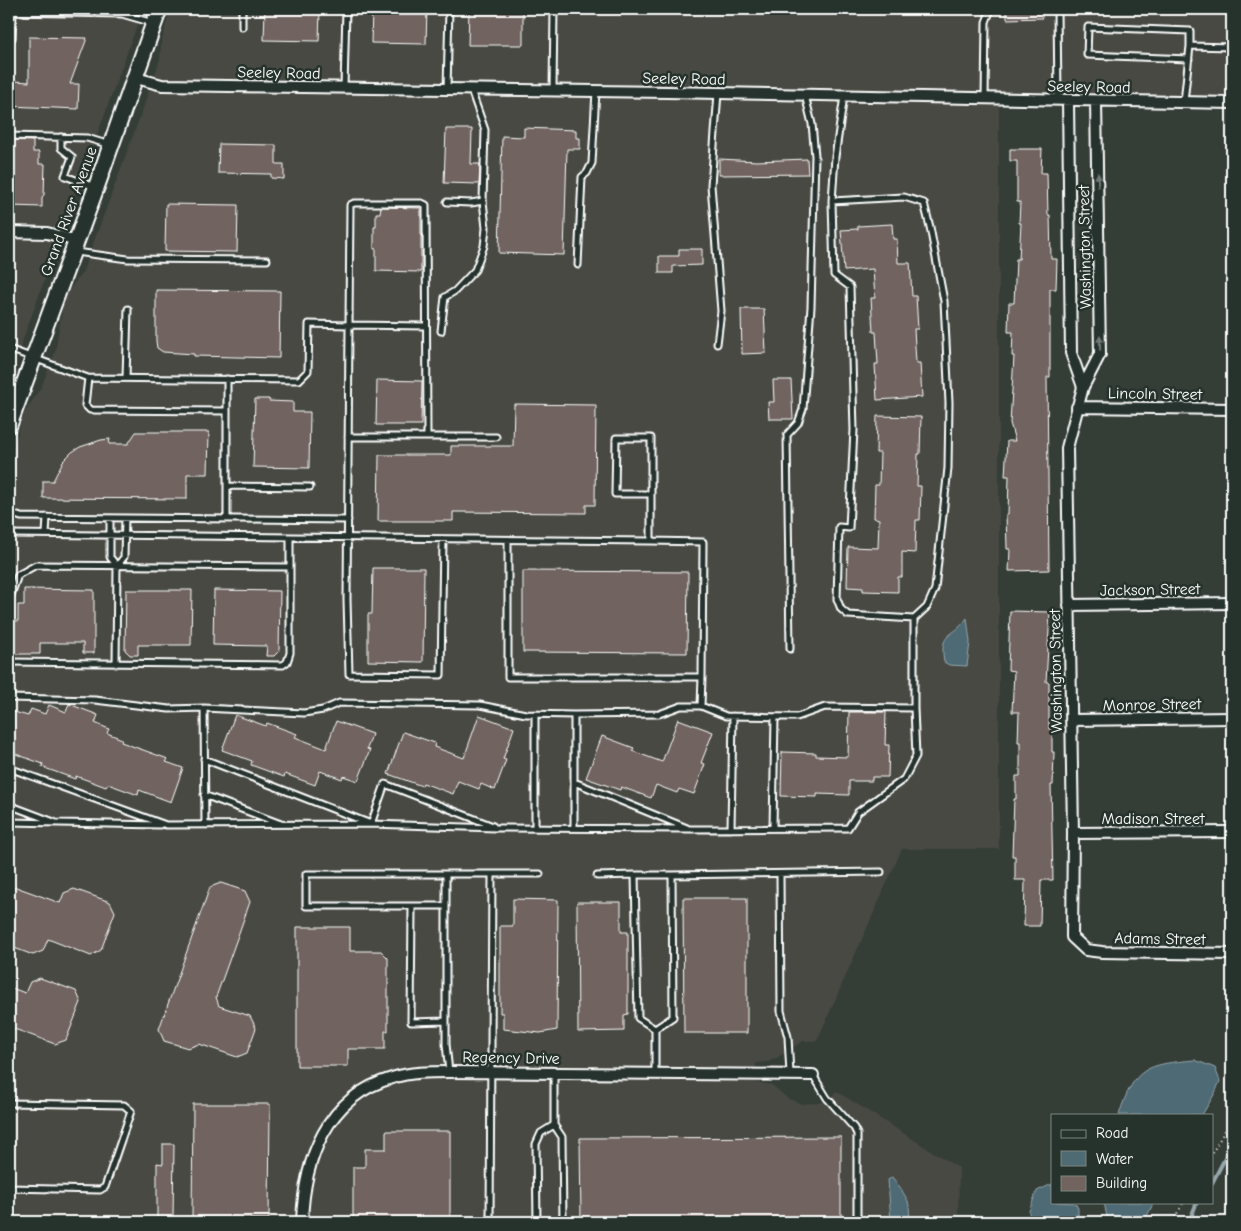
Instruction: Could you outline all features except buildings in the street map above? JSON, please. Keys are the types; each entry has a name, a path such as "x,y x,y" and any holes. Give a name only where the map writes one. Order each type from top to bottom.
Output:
{"main road":[{"name":"Grand River Avenue","path":"9,425 136,78 156,16"}],"street":[{"name":"Seeley Road","path":"136,78 162,85 553,90 1232,103"},
{"name":"Washington Street","path":"1063,100 1071,353 1083,387"},
{"name":"Washington Street","path":"1086,950 1072,937 1073,833 1067,448 1083,387 1100,354 1096,101"},
{"path":"9,232 47,233 75,246"},
{"name":"Lincoln Street","path":"1077,407 1232,409"},
{"name":"Jackson Street","path":"1069,605 1232,603"},
{"name":"Monroe Street","path":"1071,720 1232,718"},
{"name":"Madison Street","path":"1073,833 1232,832"},
{"name":"Adams Street","path":"1086,950 1102,952 1232,954"},
{"name":"Regency Drive","path":"302,1222 303,1196 307,1174 315,1148 329,1124 346,1104 368,1088 391,1078 417,1072 813,1075"}],"lane":[{"path":"242,9 242,27"},
{"path":"344,88 346,9"},
{"path":"447,89 449,9"},
{"path":"553,90 554,9"},
{"path":"985,99 986,22 991,9"},
{"path":"1057,9 1063,100"},
{"path":"9,43 12,38 11,12 105,11 156,16"},
{"path":"1184,102 1189,59 1190,30 1088,27 1087,55 1189,59"},
{"path":"1190,46 1232,47"},
{"path":"441,331 445,297 455,291 475,270 484,246 486,228 483,201 485,130 471,89"},
{"path":"578,264 582,177 587,173 592,163 596,91"},
{"path":"717,344 721,311 711,185 718,93"},
{"path":"790,650 787,435 798,423 802,409 811,307 815,156 812,124 805,95"},
{"path":"832,201 904,197 924,203 930,227 944,301 949,403 948,468 935,589 927,607 914,619 848,615 841,609 837,600 839,527 849,528 854,430 850,287 834,275 832,201 835,157 844,96"},
{"path":"9,136 87,138 111,145"},
{"path":"61,137 61,148 72,158 65,176 96,188"},
{"path":"447,202 471,203 483,201"},
{"path":"427,437 426,205 422,203 354,203 350,205 347,600 349,674 441,675 443,539"},
{"path":"75,246 128,259 267,260"},
{"path":"126,378 128,309"},
{"path":"9,349 88,378 299,380 308,371 309,324 426,326"},
{"path":"88,378 84,400 85,405 90,410 227,411"},
{"path":"227,379 227,519"},
{"path":"348,437 496,437"},
{"path":"650,494 615,494 616,438 651,438 651,541"},
{"path":"227,486 310,487"},
{"path":"9,513 21,516 46,517 348,520"},
{"path":"46,517 46,534"},
{"path":"110,518 110,557 117,566"},
{"path":"116,664 117,566 124,557 125,518"},
{"path":"9,534 702,542 702,706"},
{"path":"9,662 283,665 287,662 290,653 290,538"},
{"path":"508,540 508,677 702,677"},
{"path":"9,601 18,574 36,565 290,568"},
{"path":"9,822 286,826 371,824 496,828 848,828 858,812 904,779 916,756 914,619"},
{"path":"9,698 94,700 169,709 204,708 304,713 323,710 339,703 480,705 526,714 574,715 659,714 681,706 702,706 726,716 775,717 797,717 825,707 914,708"},
{"path":"204,708 205,825"},
{"path":"535,714 535,828"},
{"path":"574,715 574,828"},
{"path":"731,829 733,716"},
{"path":"773,828 775,717"},
{"path":"204,760 371,824"},
{"path":"9,768 166,825"},
{"path":"574,782 690,829"},
{"path":"371,824 385,784 496,828"},
{"path":"204,795 286,826"},
{"path":"9,805 59,824"},
{"path":"597,876 881,872"},
{"path":"446,906 306,906 306,874 540,874"},
{"path":"446,874 446,1021 449,1072"},
{"path":"490,1222 492,874"},
{"path":"780,874 781,1011 788,1037 790,1075"},
{"path":"635,875 638,1018 655,1028"},
{"path":"655,1028 673,1017 672,875"},
{"path":"412,906 411,1022 446,1021"},
{"path":"655,1028 655,1074"},
{"path":"554,1073 554,1125 562,1137 563,1222"},
{"path":"813,1075 827,1098 854,1128 857,1134 857,1222"},
{"path":"9,1102 124,1105 131,1111 106,1187 100,1190 9,1188"},
{"path":"537,1222 536,1144 541,1133 554,1125"}],"path":[{"path":"1214,1149 1232,1118"},
{"path":"1172,1222 1183,1204"}],"shaded area":[{"path":"9,9 143,9 9,378"},
{"path":"170,9 1232,9 1232,98 999,95 999,849 902,849 817,1041 803,1041 775,1059 756,1063 755,1082 772,1085 787,1098 802,1104 825,1101 836,1091 959,1168 958,1222 9,1222 9,463 23,415 41,387 55,352 63,304 67,293 83,271 142,111 160,59 161,44"}],"water":[{"path":"967,618 970,642 967,666 949,665 944,662 945,640"},
{"path":"1195,1060 1215,1068 1220,1081 1203,1114 1119,1114 1130,1087 1145,1071 1165,1064"},
{"path":"892,1177 908,1201 910,1222 891,1222 888,1180"},
{"path":"1051,1184 1051,1204 1076,1204 1078,1208 1078,1222 1030,1222 1029,1211 1037,1191"},
{"path":"1104,1204 1153,1204 1144,1222 1108,1222"}],"waterway":[{"path":"1214,1179 1232,1145"},
{"path":"1189,1222 1196,1204"}]}
